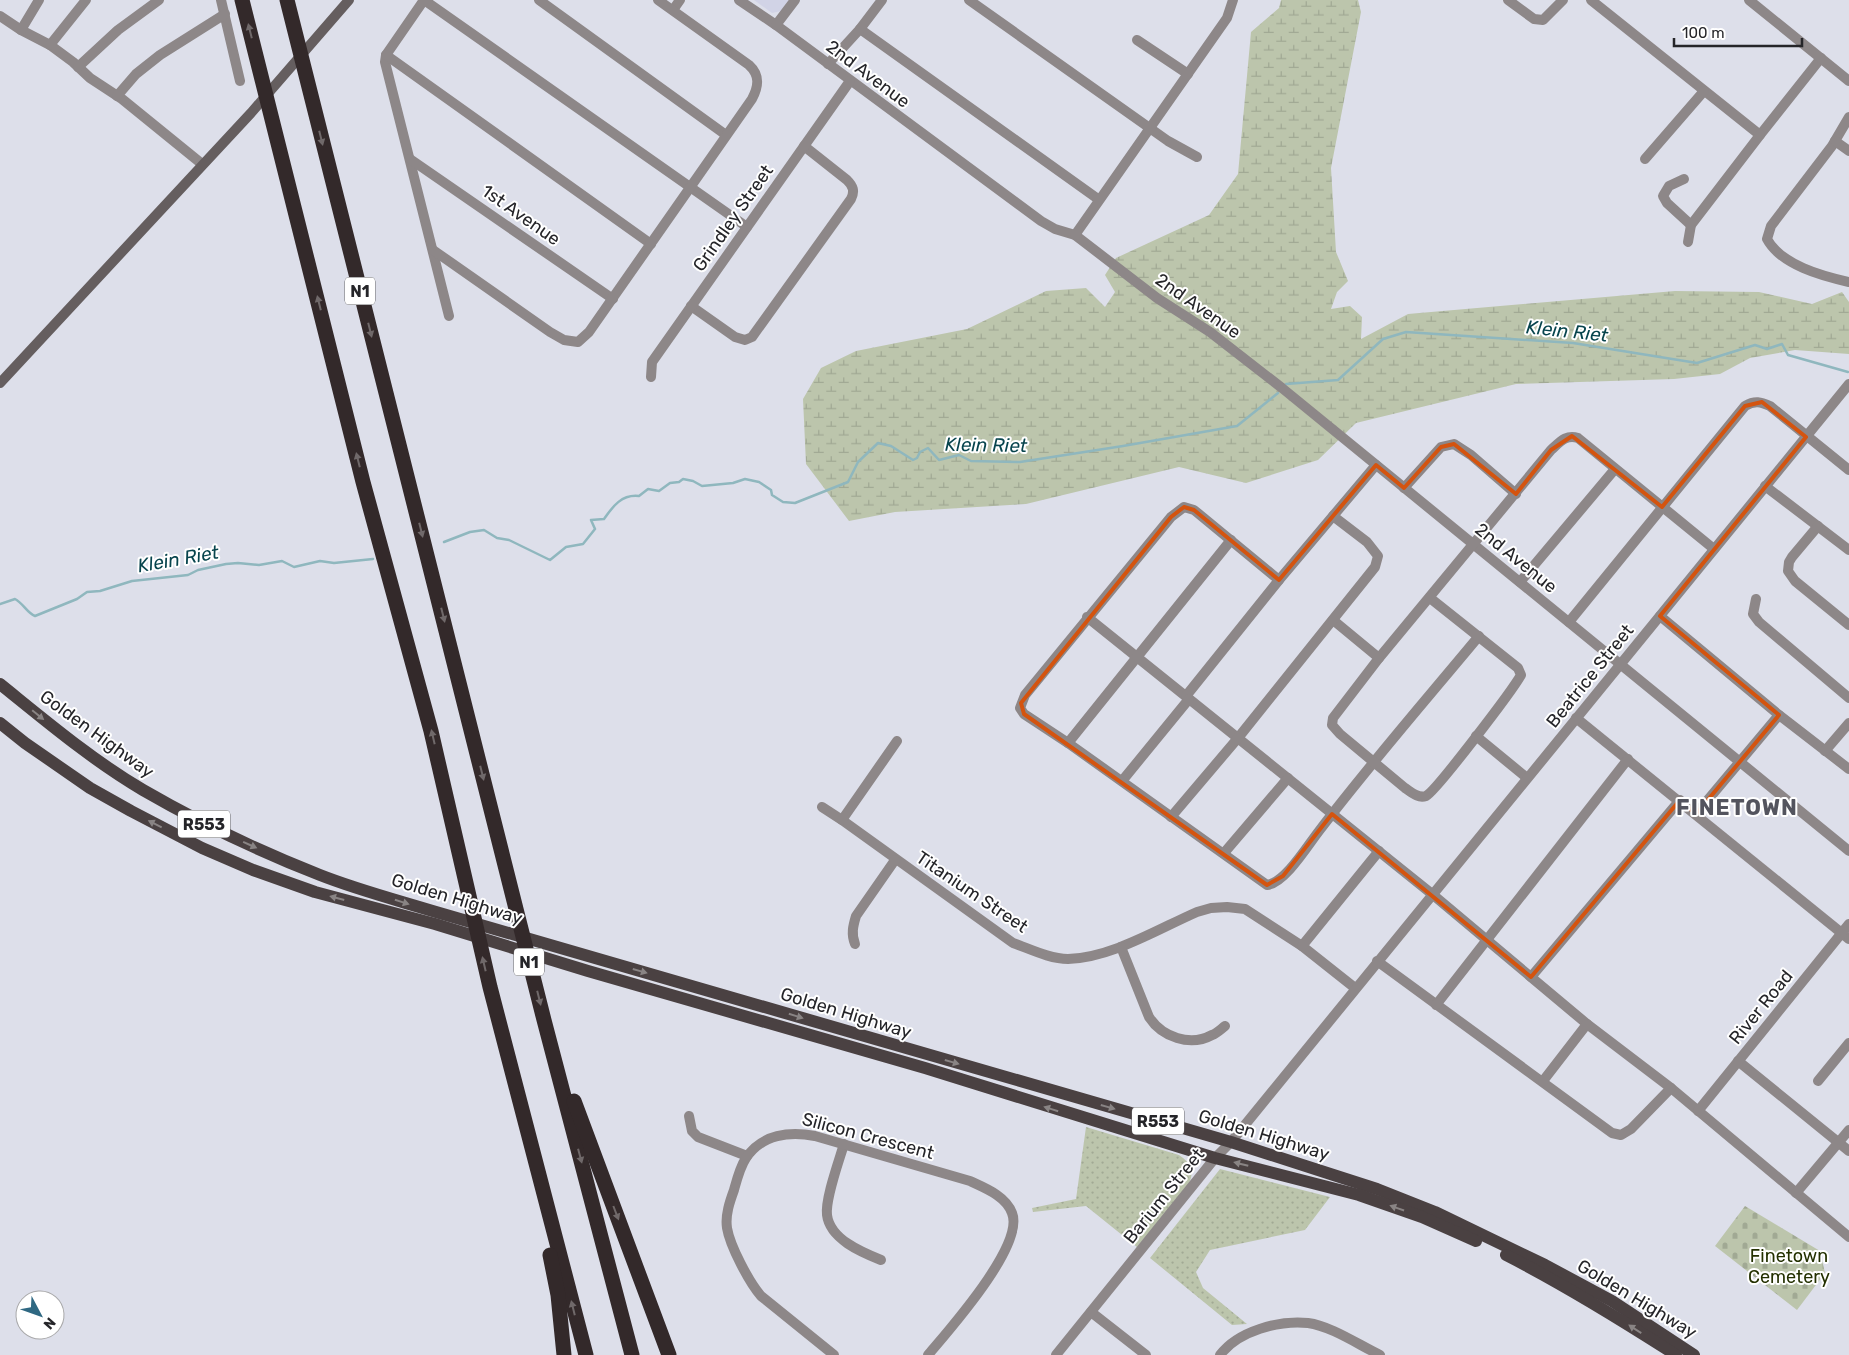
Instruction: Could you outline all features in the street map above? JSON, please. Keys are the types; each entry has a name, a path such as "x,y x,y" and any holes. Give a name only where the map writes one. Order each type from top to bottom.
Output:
{"highway":[{"name":"N1","path":"242,0 274,121 363,482 431,732 490,987 586,1355"},
{"name":"N1","path":"287,0 544,1020 632,1355"},
{"path":"544,1020 669,1355"},
{"path":"505,1044 558,1294 564,1355"}],"main road":[{"name":"Golden Highway","path":"0,684 45,721 106,766 142,789 212,828 322,876 435,918 588,971 924,1068 1215,1158 1359,1195 1422,1217 1540,1272 1604,1308 1676,1355"},
{"name":"Golden Highway","path":"0,723 25,743 90,788 202,848 253,870 315,892 435,918 593,957 1231,1142 1377,1189 1435,1212 1545,1265 1603,1297 1694,1355"}],"street":[{"path":"21,30 39,0"},
{"path":"50,45 86,0"},
{"path":"78,67 112,34 158,0"},
{"path":"221,0 240,82"},
{"path":"0,384 251,113 349,0"},
{"path":"449,316 386,62 386,55 424,0 747,227"},
{"path":"539,0 726,136"},
{"path":"433,250 550,332 572,343 582,340 613,299 757,89 756,74 749,65 658,0"},
{"path":"673,10 680,0"},
{"name":"2nd Avenue","path":"739,0 776,25 1041,221 1055,229 1075,235 1169,308 1210,332 1282,388 1849,851"},
{"path":"776,25 795,0"},
{"path":"828,64 860,29 882,0"},
{"path":"969,0 1176,147 1197,157"},
{"path":"1075,235 1098,199 1226,18 1232,0"},
{"path":"1508,0 1534,19 1543,20 1563,0"},
{"path":"1591,0 1760,135"},
{"path":"1754,2 1849,82"},
{"path":"118,96 136,74 160,55 224,14"},
{"path":"0,16 21,30 50,45 96,82 118,96 202,164"},
{"path":"860,29 1098,199"},
{"path":"1137,40 1188,74"},
{"path":"386,55 651,244"},
{"path":"1688,242 1691,225 1822,58"},
{"name":"Grindley Street","path":"651,377 652,362 850,81"},
{"path":"1645,159 1704,91"},
{"path":"1849,117 1835,141 1771,226 1767,238 1775,251 1812,272 1849,282"},
{"path":"1835,141 1849,151"},
{"path":"691,306 735,337 745,340 752,337 851,199 854,193 852,186 847,180 804,146"},
{"name":"1st Avenue","path":"410,159 613,299"},
{"path":"1684,179 1669,186 1664,191 1663,196 1667,204 1691,225"},
{"name":"Beatrice Street","path":"1355,988 1849,384"},
{"path":"1569,622 1745,406 1762,402 1770,406 1849,470"},
{"path":"1430,598 1518,668 1521,675 1437,785 1425,796 1421,797 1414,795 1340,734 1332,722 1335,714 1551,450 1563,439 1572,436 1583,441 1714,549"},
{"path":"1404,488 1441,448 1454,444 1471,455 1516,494"},
{"path":"1122,781 1279,580 1376,465"},
{"path":"1520,582 1615,468"},
{"path":"1765,486 1849,550"},
{"path":"1279,580 1194,510 1184,508 1177,511 1088,617 1020,703 1020,708 1024,714 1224,853 1263,883 1272,884 1283,876 1479,636"},
{"path":"1171,817 1238,738 1371,573 1378,561 1378,556 1373,549 1332,516"},
{"path":"1818,526 1792,557 1789,562 1788,571 1796,581 1849,625"},
{"path":"1068,743 1231,540"},
{"path":"1756,599 1753,614 1759,622 1849,698"},
{"path":"1660,616 1779,715 1849,769"},
{"path":"1088,617 1432,894 1587,1024 1671,1088 1849,1237"},
{"path":"1333,620 1379,658"},
{"path":"1696,814 1779,715"},
{"path":"1576,718 1680,800 1846,936"},
{"path":"1826,751 1849,723"},
{"path":"1476,736 1527,778"},
{"path":"842,820 897,741"},
{"path":"1436,1005 1628,759"},
{"path":"1224,853 1288,778"},
{"path":"1531,977 1680,800"},
{"name":"Titanium Street","path":"822,808 842,820 1013,943 1044,954 1068,959 1103,953 1121,947 1197,912 1211,908 1227,907 1245,909 1302,946 1355,988"},
{"path":"1302,946 1378,851"},
{"path":"855,944 852,938 852,926 856,916 896,860"},
{"name":"River Road","path":"1698,1111 1738,1061 1846,936 1849,924"},
{"path":"1121,947 1149,1017 1162,1032 1174,1038 1195,1040 1211,1036 1225,1026"},
{"path":"1378,961 1612,1133 1617,1135 1626,1133 1671,1088"},
{"name":"Barium Street","path":"1056,1355 1355,988"},
{"path":"1544,1082 1587,1024"},
{"path":"1818,1081 1849,1043"},
{"path":"1738,1061 1849,1151"},
{"path":"689,1116 692,1131 698,1137 747,1156"},
{"path":"1796,1193 1849,1130"},
{"name":"Silicon Crescent","path":"827,1353 752,1286 727,1228 727,1213 740,1170 747,1156 771,1137 788,1133 800,1133 844,1144 970,1181 990,1191 1004,1201 1012,1211 1014,1225 1001,1258 978,1293 928,1355"},
{"path":"844,1144 827,1208 828,1222 833,1230 856,1249 881,1260"},
{"path":"1091,1312 1146,1355"},
{"path":"1220,1355 1233,1341 1252,1331 1270,1326 1308,1323 1325,1328 1380,1355"}],"highlighted area":[{"path":"1762,402 1806,437 1660,616 1779,715 1696,814 1680,800 1531,977 1332,814 1283,876 1267,885 1024,714 1021,703 1171,517 1184,507 1194,510 1279,580 1376,465 1404,488 1441,447 1454,444 1516,494 1551,450 1572,436 1662,507 1745,406"}],"shaded area":[{"path":"754,0 789,0 781,11 772,13"}],"green space":[{"path":"1281,0 1358,0 1361,12 1331,168 1336,252 1348,281 1337,292 1331,309 1350,306 1362,317 1361,339 1408,314 1675,291 1759,292 1812,304 1842,292 1849,302 1849,354 1795,350 1750,358 1720,374 1674,379 1516,384 1356,423 1318,460 1246,483 1179,467 1026,504 895,512 849,521 806,464 803,399 821,368 856,351 967,329 1046,291 1086,288 1105,307 1115,292 1105,275 1116,258 1209,215 1238,174 1251,32 1279,8"},
{"path":"1086,1127 1179,1155 1191,1168 1192,1172 1188,1186 1137,1247 1086,1206 1033,1212 1032,1208 1076,1199"},
{"path":"1220,1169 1330,1197 1305,1230 1210,1250 1196,1272 1203,1288 1247,1324 1232,1325 1150,1258"},
{"name":"Finetown Cemetery","path":"1745,1206 1820,1251 1825,1273 1797,1310 1715,1246"}],"waterway":[{"name":"Klein Riet","path":"1286,384 1338,380 1383,339 1406,332 1573,343 1697,363 1755,345 1767,349 1782,344 1788,355 1848,372"},
{"name":"Klein Riet","path":"444,542 470,532 484,530 497,538 509,540 550,560 566,547 583,544 595,529 591,520 604,519 618,502 628,497 639,496 648,489 659,491 670,483 679,482 683,479 693,481 702,486 733,483 745,479 759,482 771,490 772,495 783,502 795,503 848,482 858,462 878,443 891,446 913,460 917,458 920,452 928,448 939,460 959,455 971,461 1020,462 1237,426 1278,393"},
{"name":"Klein Riet","path":"0,604 15,599 35,616 77,599 87,592 100,591 132,581 188,575 198,570 226,564 259,565 282,561 294,567 320,561 334,563 373,559"}],"district":[{"name":"FINETOWN","path":"1737,807"}]}
